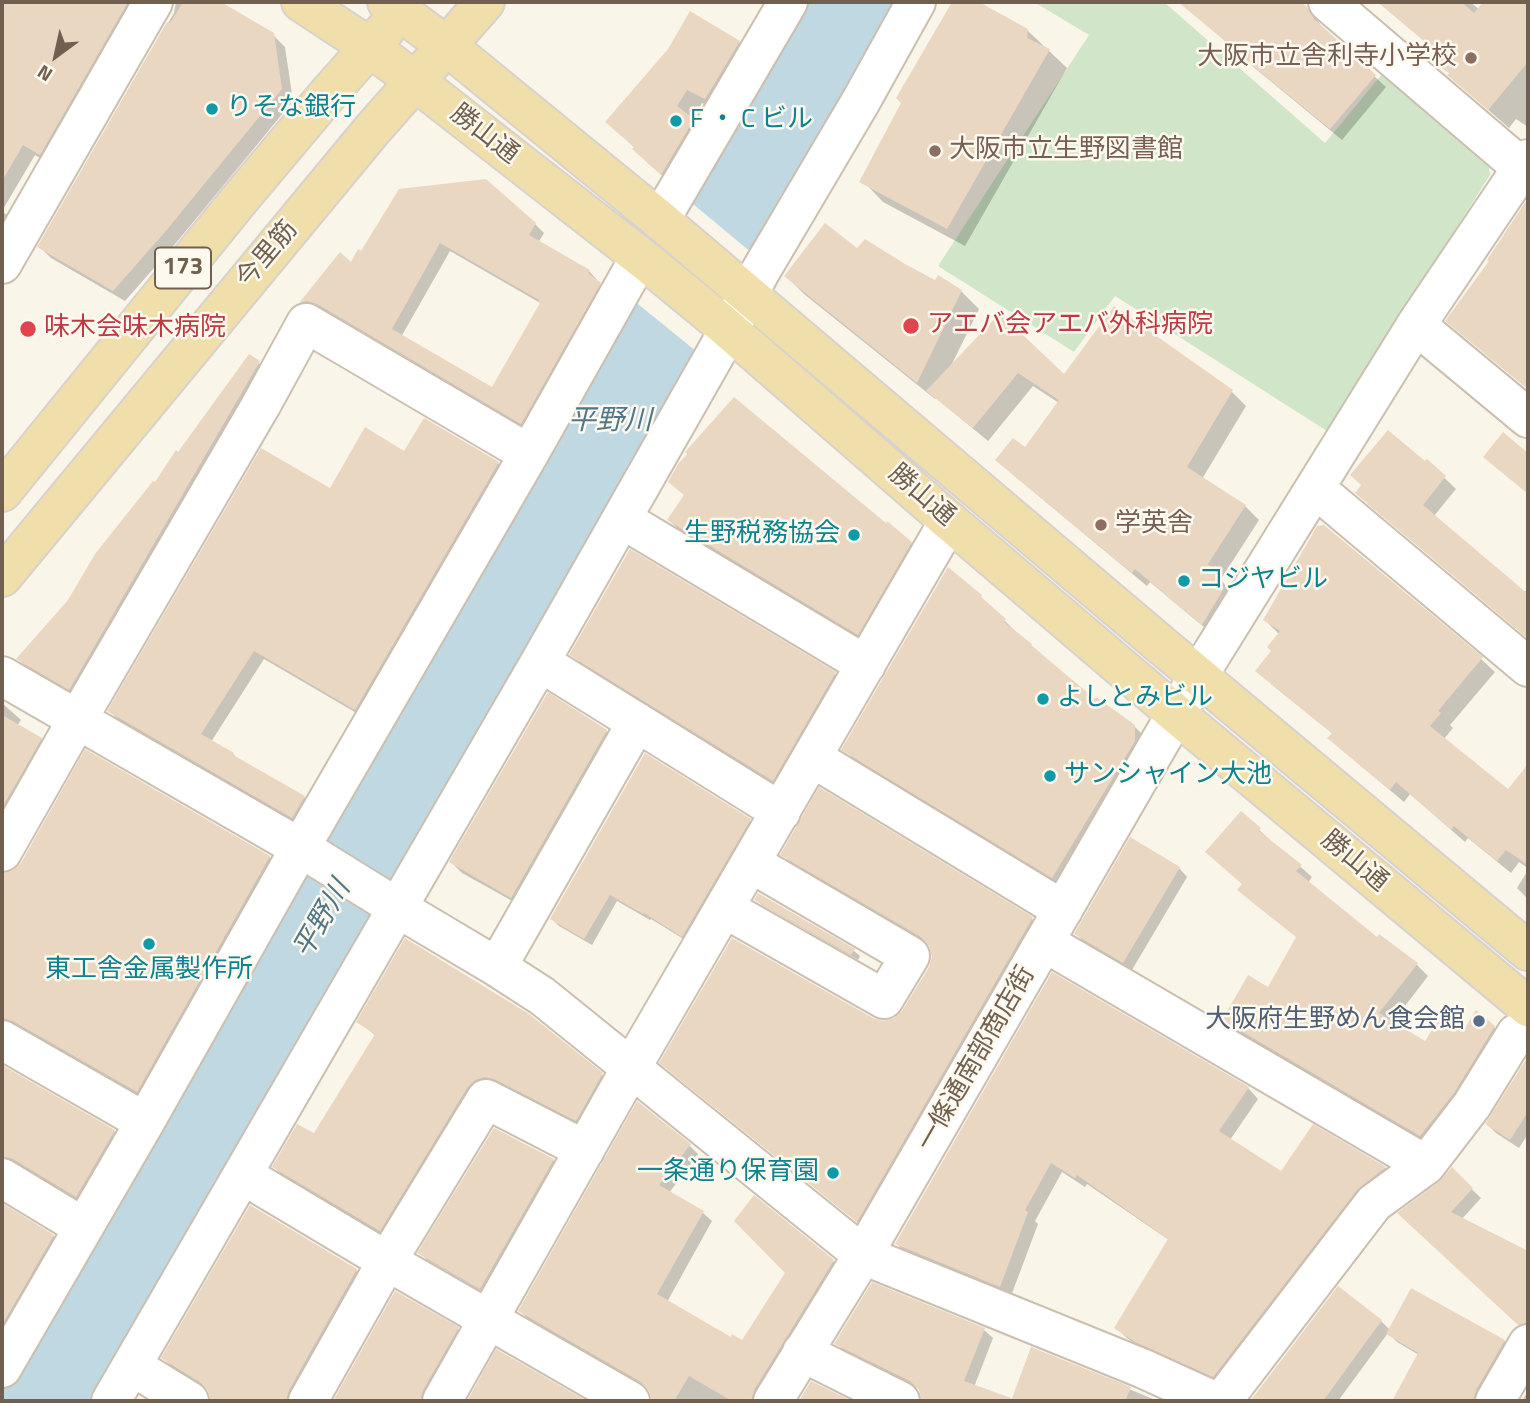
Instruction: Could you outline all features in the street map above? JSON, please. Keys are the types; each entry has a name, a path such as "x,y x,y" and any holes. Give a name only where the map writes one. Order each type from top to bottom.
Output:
{"main road":[{"name":"勝山通","path":"300,2 371,48 415,81 725,326 1176,714 1528,1007"},
{"name":"今里筋","path":"2,577 355,150 485,2"},
{"name":"勝山通","path":"399,5 745,291 1198,676 1528,951"},
{"path":"371,48 399,5"},
{"name":"173","path":"2,492 239,200 328,94 371,48"}],"street":[{"path":"2,264 153,2"},
{"path":"665,224 788,2"},
{"path":"111,1401 243,1175 392,905 540,662 622,519 745,291 760,272 916,2"},
{"path":"1328,2 1527,167"},
{"name":"一條通南部商店街","path":"773,1401 863,1255 1198,676 1416,326 1527,167"},
{"path":"2,1368 13,1323 83,1227 304,850 529,454 644,260"},
{"path":"2,852 306,323 529,454"},
{"path":"1416,326 1528,418"},
{"path":"1315,489 1528,667"},
{"path":"622,519 866,665"},
{"path":"442,1401 631,1068 949,521"},
{"path":"540,662 781,812"},
{"path":"2,676 304,850 542,996 863,1255 1144,1369 1214,1401"},
{"path":"496,967 638,722"},
{"path":"813,758 1063,910"},
{"path":"724,908 884,999 910,956 751,863"},
{"path":"1044,942 1426,1165"},
{"path":"1222,1401 1374,1203 1426,1165 1472,1105 1516,1034 1528,1029"},
{"path":"2,1040 145,1122"},
{"path":"308,1401 387,1261 486,1099 585,1150"},
{"path":"243,1175 630,1401"},
{"path":"2,1178 83,1227"},
{"path":"1495,1401 1528,1343"},
{"path":"802,1352 900,1401"},
{"path":"132,1366 188,1401"}],"green space":[{"path":"1034,2 1164,2 1325,143 1387,68 1487,152 1490,175 1327,431 1115,296 1074,352 938,266 1089,35"}],"water":[{"name":"平野川","path":"804,2 901,2 98,1401 2,1401 2,1390 630,298"}],"pier":[{"path":"687,199 758,258 702,356 628,296"}],"building":[{"path":"2,2 128,2 40,155 23,145 2,181"},
{"path":"183,2 221,2 274,33 282,89 113,291 37,247 167,22 170,23"},
{"path":"952,2 979,2 1028,29 1027,38 1050,49 947,229 859,182 901,103 896,98"},
{"path":"1178,2 1301,2 1314,19 1376,75 1330,129"},
{"name":"大阪市立舎利寺小学校","path":"1378,2 1461,2 1474,13 1483,2 1528,2 1528,62 1488,110 1447,75 1449,73 1435,64 1442,56"},
{"path":"690,11 740,41 705,99 687,90 677,106 694,119 661,175 605,122 668,49"},
{"path":"486,179 536,223 529,235 590,270 588,273 601,283 521,424 317,304 307,301 299,303 340,252 351,262 358,249 361,251 399,189","holes":["440,243 540,303 492,387 392,329"]},
{"path":"1528,198 1528,389 1445,321 1489,261 1487,260"},
{"path":"825,223 857,248 865,239 935,280 938,275 962,290 917,383 784,276"},
{"path":"1114,306 1233,390 1187,467 1246,505 1208,564 1224,588 1202,625 1135,569 1132,573 995,460 1013,438 1025,447 1059,400 1018,373 973,428 926,391 1000,313 1064,374"},
{"path":"249,354 260,361 69,690 16,659 68,600 95,554 153,481 155,482"},
{"path":"734,397 912,542 858,635 667,520 684,495 668,482 687,454 685,452"},
{"path":"424,418 499,462 355,710 254,651 201,734 305,796 292,818 107,711 261,448 330,488 365,427 404,451"},
{"path":"1388,430 1446,476 1423,505 1528,594 1528,639 1355,493 1361,485 1350,475"},
{"path":"1503,432 1528,453 1528,494 1483,457"},
{"path":"1324,525 1483,657 1438,711 1441,713 1430,726 1508,789 1528,764 1528,865 1506,850 1497,861 1454,826 1451,830 1396,782 1390,790 1327,738 1332,733 1255,671 1271,651 1267,647 1280,631 1263,620 1317,526"},
{"path":"630,549 836,672 773,781 569,655"},
{"path":"948,567 982,595 981,597 1006,619 1004,622 1031,645 1095,699 1096,697 1135,725 1135,741 1052,878 841,750"},
{"path":"548,692 607,730 511,898 449,862"},
{"path":"2,715 42,738 2,808"},
{"path":"85,749 270,856 137,1092 13,1021 2,1018 2,874 12,871 21,863"},
{"path":"645,753 751,819 682,937 610,895 584,939 550,919"},
{"path":"819,787 1033,917 857,1222 659,1063 732,938 873,1018 883,1021 894,1018 902,1011 929,967 932,957 929,946 921,937 780,855"},
{"path":"1241,811 1261,828 1259,831 1302,865 1296,871 1377,937 1379,934 1418,963 1379,1013 1425,1041 1440,1017 1463,1031 1476,1010 1495,1026 1454,1093 1420,1136 1222,1020 1248,975 1268,987 1296,937 1237,890 1242,884 1205,852"},
{"path":"1130,837 1180,867 1123,963 1074,934"},
{"path":"758,893 855,949 851,955 754,900"},
{"path":"405,938 529,1014 603,1073 576,1121 496,1080 485,1077 475,1080 467,1088 380,1231 272,1167 297,1124 314,1133 375,1034 356,1022"},
{"path":"1052,972 1249,1087 1219,1131 1281,1171 1313,1124 1386,1167 1357,1190 1213,1377 1135,1342 1114,1328 1168,1239 1077,1175 1075,1178 1051,1163 1025,1210 1028,1212 1000,1287 895,1244"},
{"path":"1527,1058 1528,1112 1510,1140 1485,1124"},
{"path":"2,1065 115,1130 76,1197 13,1159 2,1156"},
{"path":"637,1101 691,1144 659,1185 704,1211 657,1294 731,1337 732,1334 742,1340 785,1273 734,1221 754,1195 834,1260 754,1390 751,1401 732,1401 689,1376 674,1401 652,1401 649,1391 641,1382 518,1311"},
{"path":"494,1128 554,1159 480,1289 417,1253"},
{"path":"1452,1167 1473,1188 1451,1212 1528,1251 1528,1322 1518,1325 1397,1213 1439,1182"},
{"path":"2,1203 54,1235 2,1325"},
{"path":"250,1205 357,1269 289,1390 286,1401 211,1401 208,1391 201,1383 161,1358"},
{"path":"872,1282 985,1328 964,1381 1011,1398 1011,1401 922,1401 919,1390 910,1381 834,1344"},
{"path":"1338,1286 1382,1320 1323,1401 1251,1400"},
{"path":"1411,1288 1505,1340 1476,1390 1473,1401 1392,1401 1418,1353 1386,1334"},
{"path":"395,1291 459,1327 423,1390 420,1401 333,1401"},
{"path":"1031,1347 1131,1387 1125,1401 1011,1401"},
{"path":"496,1349 587,1401 467,1401"},
{"path":"811,1381 852,1401 799,1401"}],"place":[{"name":"大阪市立舎利寺小学校","path":"1471,58"},
{"name":"りそな銀行","path":"212,109"},
{"name":"F ・ C ビル","path":"676,121"},
{"name":"大阪市立生野図書館","path":"935,151"},
{"name":"アエバ会アエバ外科病院","path":"911,326"},
{"name":"味木会味木病院","path":"28,329"},
{"name":"学英舎","path":"1101,525"},
{"name":"生野税務協会","path":"854,535"},
{"name":"コジヤビル","path":"1184,581"},
{"name":"よしとみビル","path":"1043,699"},
{"name":"サンシャイン大池","path":"1050,776"},
{"name":"東工舎金属製作所","path":"149,944"},
{"name":"大阪府生野めん食会館","path":"1479,1021"},
{"name":"一条通り保育園","path":"833,1173"}]}
